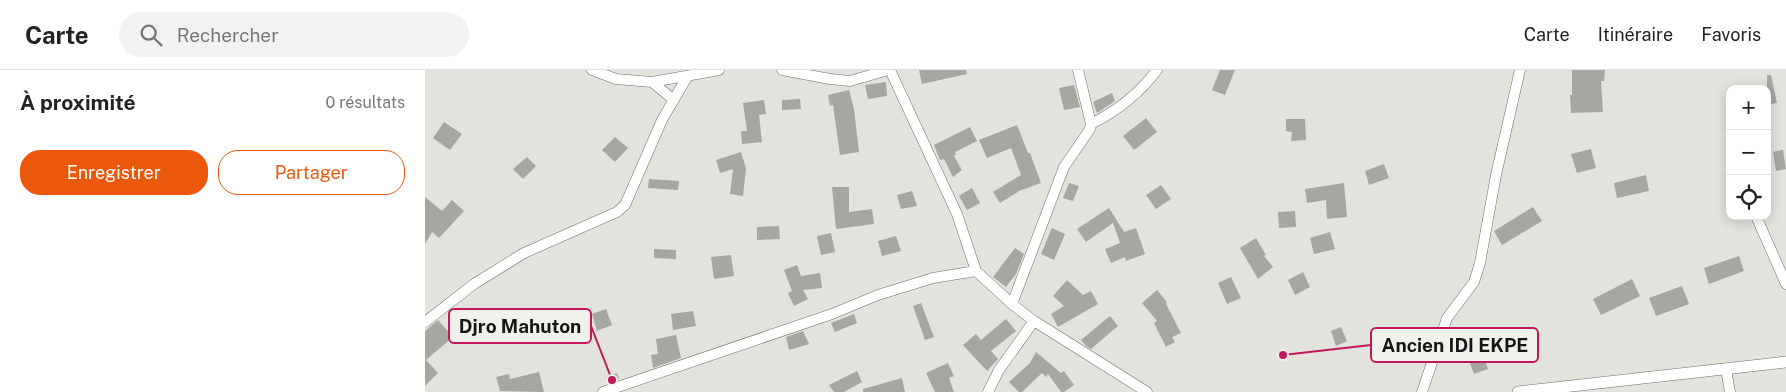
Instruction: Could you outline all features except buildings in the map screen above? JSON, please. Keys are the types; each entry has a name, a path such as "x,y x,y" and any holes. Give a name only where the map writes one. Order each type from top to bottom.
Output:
{"street":[{"path":"592,70 616,79 652,82 719,70"},
{"path":"782,70 850,81 889,70 957,214 976,271 1034,321 1147,392"},
{"path":"1012,304 1064,167 1087,134 1091,124 1078,70"},
{"path":"1091,124 1120,107 1147,84 1157,70"},
{"path":"1422,392 1447,318 1474,282 1480,263 1496,175 1520,70"},
{"path":"425,322 474,284 524,253 617,212 625,205 662,120 687,77"},
{"path":"652,82 674,100"},
{"path":"1758,220 1785,279"},
{"path":"603,392 832,314 878,294 933,278 976,271"},
{"path":"988,392 999,370 1034,321"},
{"path":"1518,392 1559,390 1786,362"},
{"path":"1727,369 1730,392"}],"place":[{"name":"Ancien IDI EKPE","path":"1283,355"},
{"name":"Djro Mahuton","path":"612,380"}]}
